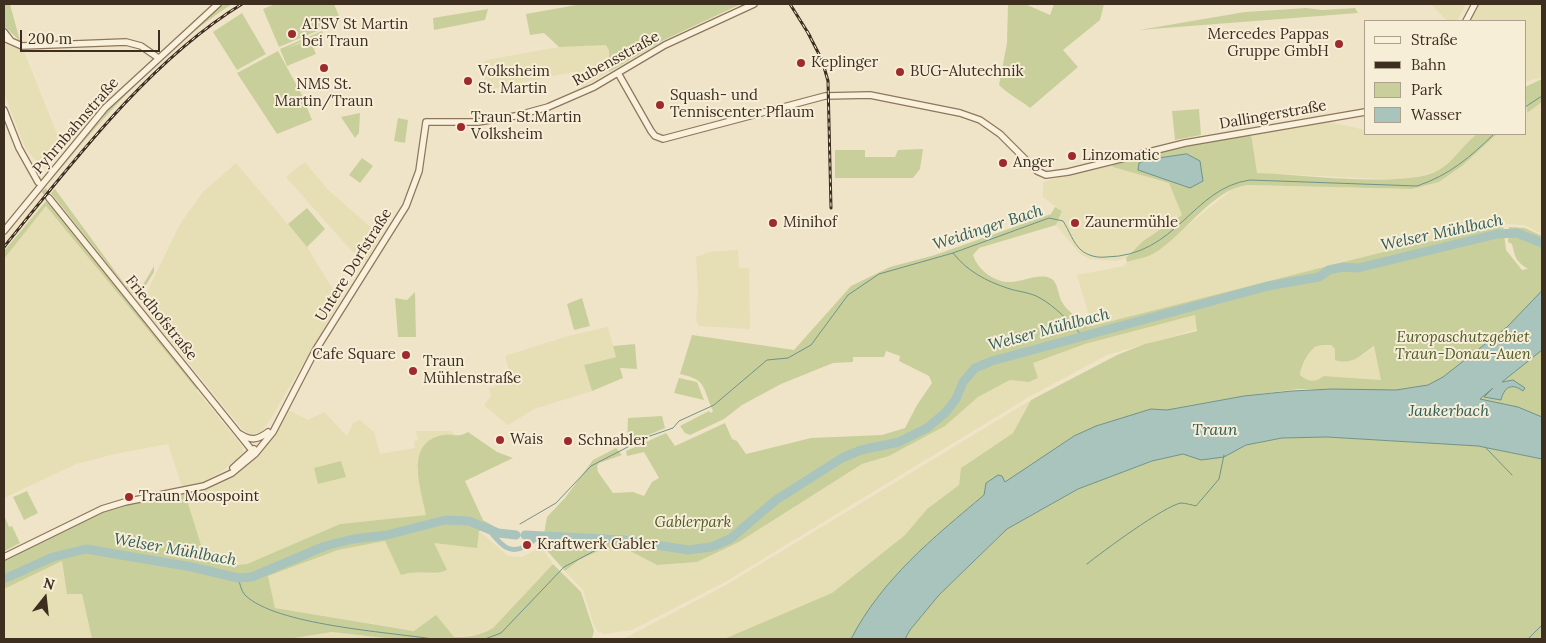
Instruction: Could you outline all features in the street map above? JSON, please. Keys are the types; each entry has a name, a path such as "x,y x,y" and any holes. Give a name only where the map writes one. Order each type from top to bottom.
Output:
{"street":[{"name":"Pyhrnbahnstraße","path":"4,231 104,108 157,57 218,4"},
{"name":"Rubensstraße","path":"426,122 478,122 533,112 580,94 665,45 754,4"},
{"path":"1466,20 1474,4"},
{"path":"4,32 12,43"},
{"path":"4,38 12,43 32,46 126,42 141,46 157,57"},
{"name":"Dallingerstraße","path":"618,73 651,131 655,136 663,139 823,96 842,94 870,95 967,114 990,126 1033,167 1046,175 1068,172 1184,143 1364,112"},
{"path":"4,110 19,148 38,182"},
{"name":"Untere Dorfstraße","path":"4,557 102,509 125,502 194,489 222,478 232,473 273,432 315,351 406,206 419,171 426,122"},
{"name":"Friedhofstraße","path":"49,198 253,452"},
{"name":"Untere Dorfstraße","path":"253,452 281,414"},
{"path":"233,427 252,439 261,438 268,432"}],"shaded area":[{"path":"1431,4 1466,4 1458,20 1446,20"},
{"path":"1479,4 1542,4 1542,77 1526,82 1526,20 1471,20"},
{"path":"4,44 23,49 63,149 45,167 39,165 25,147 4,93"},
{"path":"602,44 608,46 609,50 609,72 581,88 577,71 487,90 482,64 486,60 559,47"},
{"path":"1542,102 1542,234 1524,225 1509,224 1383,252 1092,326 1077,275 1124,266 1127,262 1151,255 1235,187 1247,185 1412,189 1439,182 1462,166 1496,135 1526,135 1526,113"},
{"path":"1330,122 1364,130 1364,135 1476,135 1456,157 1438,171 1406,180 1256,173 1251,134"},
{"path":"305,162 328,190 381,236 366,261 362,261 340,238 286,177"},
{"path":"236,163 307,247 340,301 270,420 261,432 252,435 243,430 143,307 144,298 180,224 203,192"},
{"path":"1111,163 1113,167 1169,183 1182,215 1143,241 1126,258 1116,261 1089,259 1080,254 1056,225 1062,211 1043,197 1043,182"},
{"path":"46,206 242,446 243,451 239,457 221,472 203,482 182,487 168,444 76,464 4,498 4,259"},
{"path":"738,250 739,268 749,268 750,329 699,326 696,320 698,293 696,257 709,252"},
{"path":"1425,267 1513,275 1520,274 1522,269 1526,274 1520,280 1503,284 1420,281 1369,286 1279,306 1107,355 1029,397 725,582 632,630 604,634 597,631 583,590 565,571 579,560 605,548 630,551 657,565 697,562 739,542 862,464 889,456 945,426 978,397 1010,380 1029,382 1038,378 1032,363 1085,344 1282,292 1360,275"},
{"path":"608,327 616,357 584,365 592,391 534,409 508,425 484,405 491,396 489,388 512,381 505,356 568,336"},
{"path":"1384,340 1394,381 1324,376 1312,382 1300,375 1300,369 1312,349 1319,346 1331,345 1335,349 1361,356"},
{"path":"1031,400 1013,433 961,468 959,485 927,509 905,535 832,593 724,639 623,639 726,585"},
{"path":"287,409 308,420 324,412 347,436 353,423 360,420 374,432 380,454 415,448 414,441 418,440 416,431 450,431 458,437 450,435 430,440 423,448 417,471 426,515 340,524 247,564 225,566 202,548 185,494 209,487 227,478 251,461"},
{"path":"479,531 508,556 522,557 541,547 553,564 493,628 484,634 454,637 275,608 268,576 338,550 385,541 414,571 436,574 434,543"},
{"path":"62,561 67,594 82,594 92,639 4,639 4,589"},
{"path":"332,632 393,639 288,639"}],"green space":[{"path":"4,4 10,4 20,41 4,26"},
{"path":"222,4 232,4 206,22 165,56"},
{"name":"ATSV St Martin bei Traun","path":"275,4 334,4 341,21 279,47 263,9"},
{"path":"582,4 741,4 664,40 609,72 609,50 606,45 559,47 544,33 530,35 526,14"},
{"path":"1008,4 1025,4 1050,15 1054,4 1104,4 1100,20 1063,50 1078,67 1030,108 999,85 1007,43"},
{"path":"1306,8 1323,10 1355,8 1358,13 1139,30 1245,12"},
{"path":"488,9 485,20 434,30 433,18"},
{"path":"242,13 266,54 237,70 213,32"},
{"path":"322,31 323,33 287,48 310,40 316,54 287,66 280,49"},
{"path":"278,51 302,95 312,120 277,134 237,73"},
{"path":"155,66 113,108 51,180 49,179 84,136 102,119 107,110"},
{"path":"1542,79 1542,102 1527,113 1526,100 1526,87"},
{"path":"1199,109 1201,135 1175,140 1172,111"},
{"path":"360,113 359,133 355,138 341,117"},
{"path":"398,118 408,120 405,143 394,141"},
{"path":"1251,134 1257,173 1378,180 1424,176 1439,170 1476,135 1496,135 1462,166 1439,182 1412,189 1247,185 1234,189 1210,204 1165,246 1147,257 1127,262 1126,258 1143,241 1182,215 1169,183 1113,167 1111,163 1186,145"},
{"path":"923,149 920,169 913,178 835,178 835,150 865,150 865,157 895,157 898,150"},
{"path":"362,158 373,166 360,183 349,175"},
{"path":"55,189 126,286 137,291 141,288 154,266 154,272 140,295 132,293 126,287 51,193"},
{"path":"46,201 198,387 197,390 46,206 4,259 4,251"},
{"path":"1055,207 1062,211 1056,225 979,248 973,255 982,270 1002,281 1013,282 1040,277 1050,278 1055,282 1062,302 1068,310 1092,326 1383,252 1503,225 1506,250 1522,270 1528,269 1518,261 1512,244 1508,242 1509,227 1525,228 1542,236 1542,434 1383,391 1299,389 1244,396 1167,410 1151,409 1074,436 1005,483 1003,480 994,480 986,483 984,495 946,527 893,578 864,617 851,639 724,639 832,593 905,535 927,509 959,485 961,468 1013,433 1031,400 1117,355 1145,344 1197,331 1195,315 1085,344 1033,363 1038,378 1029,382 1010,380 978,397 945,426 889,456 862,464 739,542 697,562 657,565 630,551 605,548 579,560 565,571 542,545 547,517 565,498 593,460 616,448 622,455 599,463 597,466 598,472 613,493 633,492 644,496 652,482 659,478 644,452 627,456 626,451 666,433 675,446 725,423 732,439 737,441 746,454 811,438 882,435 905,428 917,405 932,383 929,376 899,361 900,356 886,351 884,357 853,357 853,362 833,363 781,384 742,405 724,419 690,435 685,433 680,426 709,411 711,413 713,411 700,382 680,374 692,335 794,350 851,286 890,267 935,255 1051,214","holes":["1331,345 1335,349 1335,360 1347,361 1356,358 1374,346 1381,380 1324,376 1312,381 1300,375 1305,360 1315,347"]},
{"path":"307,208 325,229 307,247 288,224"},
{"path":"415,292 416,337 398,337 395,298 407,300"},
{"path":"582,298 590,326 574,330 567,304"},
{"path":"635,344 637,369 620,368 623,378 592,391 584,365 616,357 613,346"},
{"path":"679,378 697,382 704,400 674,393"},
{"path":"662,416 665,428 627,444 628,418"},
{"path":"468,432 497,452 513,458 465,481 483,520 497,528 479,531 477,548 434,543 447,570 435,573 414,572 401,575 385,541 338,550 268,576 275,608 414,631 436,615 454,637 470,636 484,633 493,628 553,564 581,592 594,631 592,639 393,639 332,632 288,639 92,639 82,594 67,594 62,561 4,589 4,561 56,532 83,520 110,509 148,500 185,494 202,548 225,566 247,564 340,524 426,515 418,470 418,459 422,449 428,441 439,436 460,435"},
{"path":"1327,437 1478,446 1542,459 1542,639 905,639 910,630 939,595 1007,529 1078,489 1152,461 1183,454 1201,460 1226,456 1246,445 1282,438"},
{"path":"341,461 346,477 318,484 314,468"},
{"path":"27,491 38,513 24,520 13,497"},
{"path":"4,515 9,527 12,526 20,543 5,551"}],"water":[{"path":"1187,154 1200,161 1203,181 1190,188 1138,170 1139,163 1146,160"},
{"name":"Traun","path":"1542,291 1542,350 1502,382 1513,380 1525,388 1523,391 1515,387 1509,388 1504,392 1501,400 1484,397 1493,388 1480,399 1518,407 1542,417 1542,459 1478,446 1327,437 1282,438 1246,445 1224,457 1201,460 1183,454 1152,461 1078,489 1007,529 939,595 910,630 905,639 851,639 864,617 893,578 946,527 984,495 986,483 998,475 1002,476 1005,482 1074,436 1096,426 1151,409 1167,410 1244,396 1292,391 1332,389 1396,390 1428,385 1443,377 1507,327"}],"waterway":[{"name":"Weidinger Bach","path":"1526,106 1542,96"},
{"name":"Weidinger Bach","path":"520,524 556,503 591,466 647,437 673,428 679,421 714,405 767,360 788,358 811,345 848,295 879,274 953,253 1049,218 1063,221 1076,244 1087,254 1103,257 1130,254 1150,246 1213,195 1230,186 1250,180 1417,186 1450,171 1493,135"},
{"name":"Welser Mühlbach","path":"525,535 624,540 688,550 711,547 730,539 776,500 842,458 861,450 899,442 927,428 945,413 956,399 963,382 975,368 992,361 1268,286 1319,277 1329,270 1343,267 1358,268 1497,234 1517,233 1542,243"},
{"path":"953,253 964,265 984,279 1040,298 1052,306 1083,337"},
{"path":"1485,447 1512,475"},
{"path":"1087,564 1161,512 1181,503 1196,506 1219,479 1224,455"},
{"name":"Welser Mühlbach","path":"4,579 53,557 86,549 192,567 238,578 252,577 325,546 353,539 387,535 445,520 469,521 498,533 516,535"},
{"name":"Weidinger Bach","path":"485,526 498,529"},
{"path":"485,526 507,548 517,549 524,547"},
{"path":"529,544 540,535"},
{"path":"485,639 501,633 564,567 596,550 600,546 600,540"},
{"path":"238,578 245,595 260,605 281,614 333,626 433,639"},
{"path":"1528,639 1542,625"}],"tunnel":[{"path":"39,183 49,198"}],"railway":[{"path":"4,247 85,148 144,84 175,54 208,27 242,4"},
{"path":"790,4 810,36"},
{"path":"807,31 822,60 828,81 831,208"}],"place":[{"name":"ATSV St Martin bei Traun","path":"292,34"},
{"name":"Mercedes Pappas Gruppe GmbH","path":"1339,44"},
{"name":"Keplinger","path":"801,63"},
{"name":"NMS St. Martin/Traun","path":"324,68"},
{"name":"BUG-Alutechnik","path":"900,72"},
{"name":"Volksheim St. Martin","path":"468,81"},
{"name":"Squash- und Tenniscenter Pflaum","path":"660,105"},
{"name":"Traun St.Martin Volksheim","path":"461,127"},
{"name":"Linzomatic","path":"1072,156"},
{"name":"Anger","path":"1003,163"},
{"name":"Minihof","path":"773,223"},
{"name":"Zaunermühle","path":"1075,223"},
{"name":"Cafe Square","path":"406,355"},
{"name":"Traun Mühlenstraße","path":"413,371"},
{"name":"Wais","path":"500,440"},
{"name":"Schnabler","path":"568,441"},
{"name":"Traun Moospoint","path":"129,497"},
{"name":"Kraftwerk Gabler","path":"527,545"}],"park label":[{"name":"Europaschutzgebiet Traun-Donau-Auen","path":"1463,346"},
{"name":"Gablerpark","path":"693,523"}],"water label":[{"name":"Jaukerbach","path":"1449,411"}]}
